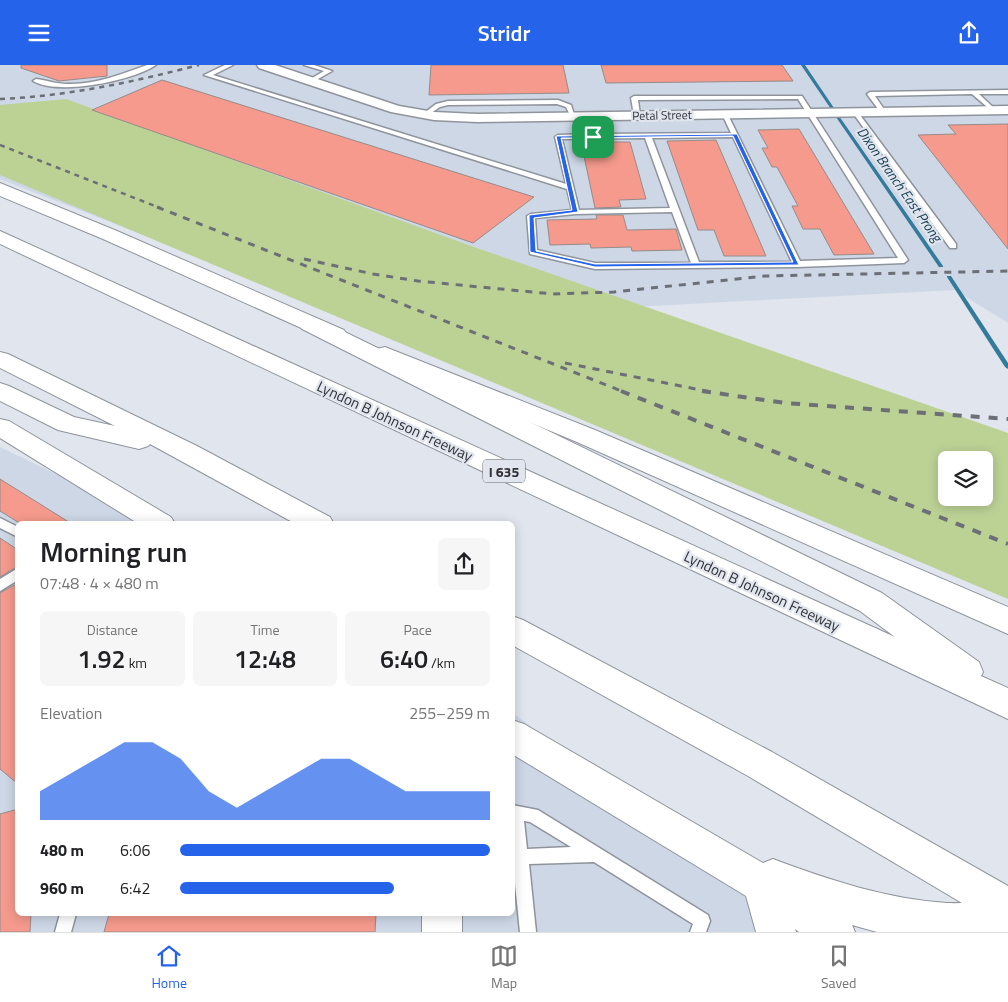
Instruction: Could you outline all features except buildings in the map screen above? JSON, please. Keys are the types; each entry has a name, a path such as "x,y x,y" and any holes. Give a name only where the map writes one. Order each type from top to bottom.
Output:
{"main road":[{"path":"0,189 110,235 310,324 586,436 1008,621"},
{"name":"Lyndon B Johnson Freeway","path":"0,237 1008,703"},
{"path":"310,324 871,602 1008,703"},
{"path":"0,359 188,452 314,521"},
{"path":"0,391 67,424 188,452"},
{"path":"0,427 156,521"},
{"path":"515,631 760,764 1003,909"},
{"path":"515,738 762,884 835,932"},
{"path":"707,852 824,898 887,915 948,923 1003,909"},
{"path":"762,884 776,932"},
{"path":"442,916 442,932"}],"street":[{"name":"Petal Street","path":"263,65 387,106 426,115 477,118 1008,110"}],"lane":[{"path":"36,81 66,86 82,85 153,65"},
{"path":"230,65 207,75 571,188"},
{"path":"307,65 329,71 311,81"},
{"path":"883,112 870,94 1008,92"},
{"path":"973,93 993,110"},
{"path":"637,115 634,98 800,97 904,260 595,266 533,252 531,216 576,212 675,210"},
{"path":"855,112 953,246"},
{"path":"725,114 797,263"},
{"path":"588,116 593,137"},
{"path":"576,212 558,137 735,135"},
{"path":"648,136 696,265"},
{"path":"1,523 15,531"},
{"path":"0,586 15,575"},
{"path":"515,812 533,815 702,921 698,932"},
{"path":"515,818 521,857 528,932"},
{"path":"521,857 596,854"},
{"path":"63,932 67,916"}],"shaded area":[{"path":"0,65 1008,65 1008,323 955,290 363,321 0,179"},
{"path":"0,447 153,521 15,521 15,916 515,916 515,715 802,932 0,932"}],"green space":[{"path":"66,99 474,247 1008,433 1008,599 0,175 0,105"}],"waterway":[{"name":"Dixon Branch East Prong","path":"803,65 832,108"},
{"name":"Dixon Branch East Prong","path":"838,117 941,266"},
{"name":"Dixon Branch East Prong","path":"949,277 1008,367"}],"railway":[{"path":"0,99 50,95 100,87 199,65"},
{"path":"0,145 160,208"},
{"path":"157,207 624,392"},
{"path":"304,259 373,274 418,281 553,294 614,292 765,276 1008,271"},
{"path":"565,363 711,392"},
{"path":"621,391 1008,544"},
{"path":"702,391 785,403 1008,419"}],"route":[{"path":"735,135 797,263 595,266 533,252 531,216 576,212 558,137 593,137 735,135"}]}
